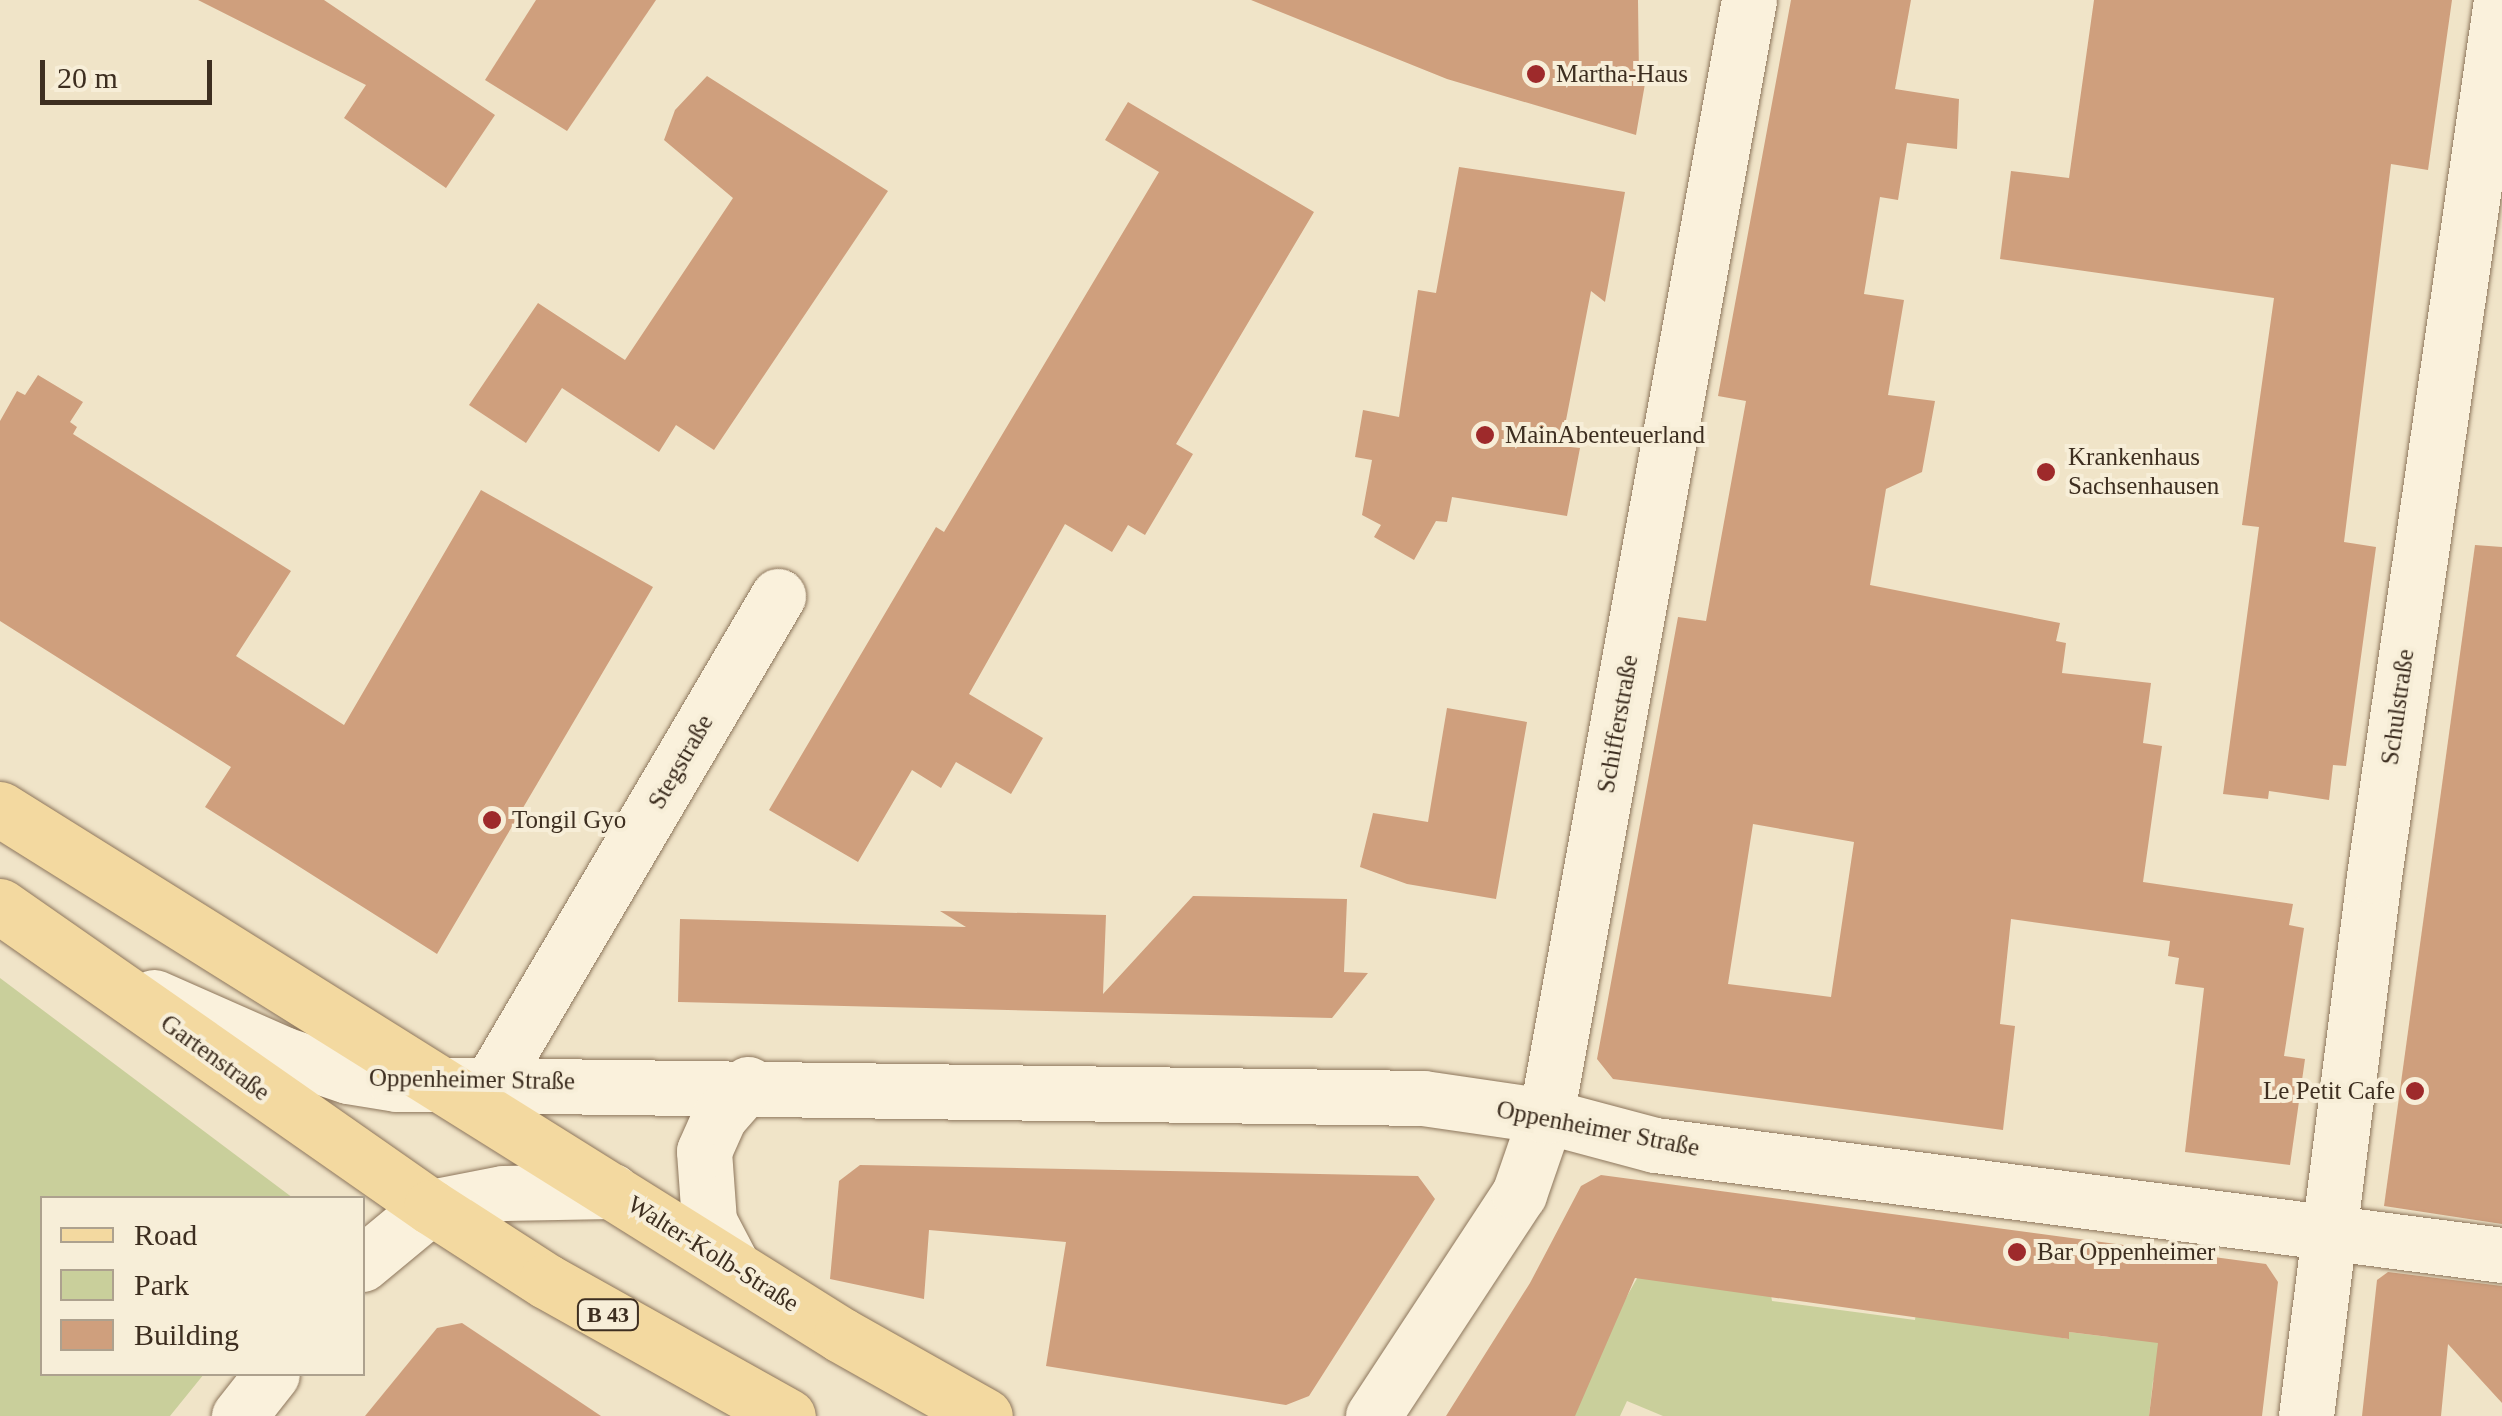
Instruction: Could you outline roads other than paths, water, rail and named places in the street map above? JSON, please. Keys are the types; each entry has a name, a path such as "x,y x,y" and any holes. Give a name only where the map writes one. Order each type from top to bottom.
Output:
{"main road":[{"path":"0,809 468,1084"},
{"name":"Gartenstraße","path":"0,906 431,1207"},
{"name":"Walter-Kolb-Straße","path":"468,1084 612,1191 985,1416"},
{"name":"B 43","path":"431,1207 546,1280 788,1416"}],"street":[{"name":"Schifferstraße","path":"1377,1413 1519,1194 1546,1116 1749,0"},
{"name":"Schulstraße","path":"2306,1416 2326,1230 2501,0"},
{"name":"Stegstraße","path":"468,1084 778,596"},
{"name":"Oppenheimer Straße","path":"97,972 348,1076 468,1084 748,1084 1422,1098 1546,1116 1655,1144 2502,1255"},
{"path":"732,1266 709,1222 704,1151 719,1118 748,1084"},
{"path":"365,1262 431,1207 504,1193 612,1191"},
{"path":"239,1416 270,1376"}],"place":[{"name":"Martha-Haus","path":"1536,74"},
{"name":"MainAbenteuerland","path":"1485,435"},
{"name":"Krankenhaus Sachsenhausen","path":"2046,472"},
{"name":"Tongil Gyo","path":"492,820"},
{"name":"Le Petit Cafe","path":"2415,1091"},
{"name":"Bar Oppenheimer","path":"2017,1252"}]}
